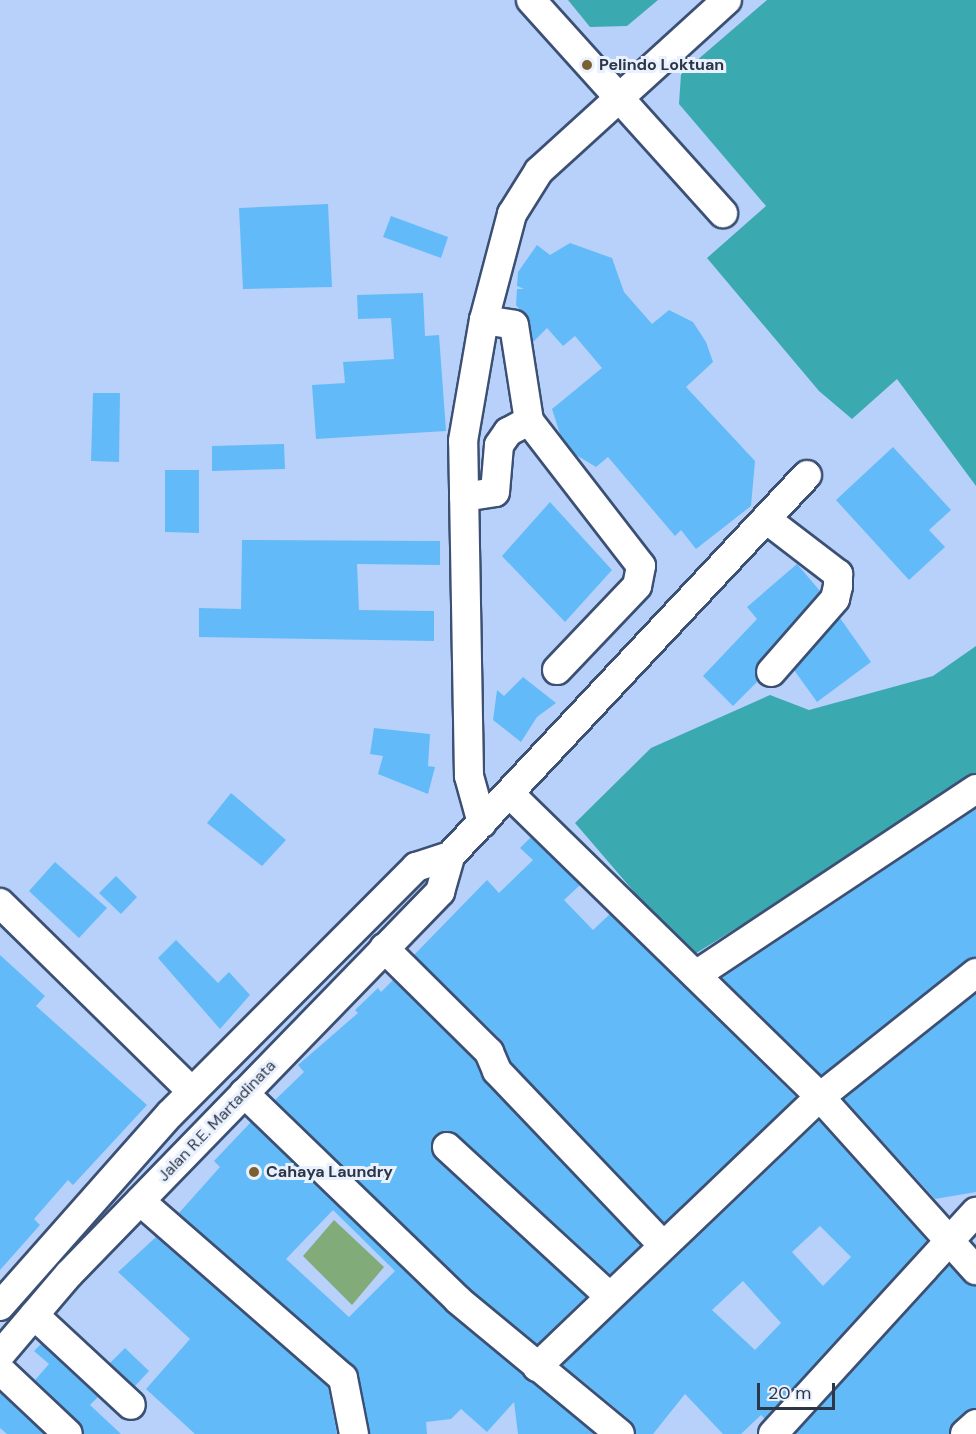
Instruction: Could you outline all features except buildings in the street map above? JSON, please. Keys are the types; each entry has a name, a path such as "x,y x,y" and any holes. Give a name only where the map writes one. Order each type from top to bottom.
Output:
{"street":[{"path":"531,0 723,213"},
{"path":"482,823 469,776 463,441 484,320 513,214 539,171 727,0"},
{"path":"484,320 514,325 529,421 641,566 637,586 558,670"},
{"path":"464,497 495,492 499,445 508,432 529,421"},
{"path":"0,1306 170,1114 416,867 450,856 807,475"},
{"path":"766,519 838,574 836,598 771,672"},
{"path":"696,975 976,789"},
{"path":"510,794 820,1097 976,1269"},
{"path":"440,892 450,856"},
{"path":"416,867 440,892"},
{"name":"Jalan R.E. Martadinata","path":"0,1355 140,1201 440,892"},
{"path":"0,903 192,1092"},
{"path":"384,948 489,1052 497,1071 662,1244"},
{"path":"537,1367 608,1295 820,1097 976,973"},
{"path":"244,1093 458,1300 620,1434"},
{"path":"170,1114 198,1140"},
{"path":"447,1147 608,1295"},
{"path":"140,1201 343,1378 354,1434"},
{"path":"773,1434 948,1238 976,1212"},
{"path":"34,1315 131,1405"},
{"path":"0,1370 68,1434"},
{"path":"964,1434 976,1424"}],"shaded area":[{"path":"568,0 658,0 627,26 590,27"},
{"path":"767,0 976,0 976,486 897,379 852,419 819,391 707,258 766,206 679,104 681,74"},
{"path":"976,646 976,779 690,957 575,823 651,748 770,695 809,710 933,676"},
{"path":"334,1220 384,1267 352,1305 303,1256"}],"place":[{"name":"Pelindo Loktuan","path":"587,65"},
{"name":"Cahaya Laundry","path":"254,1172"}]}
